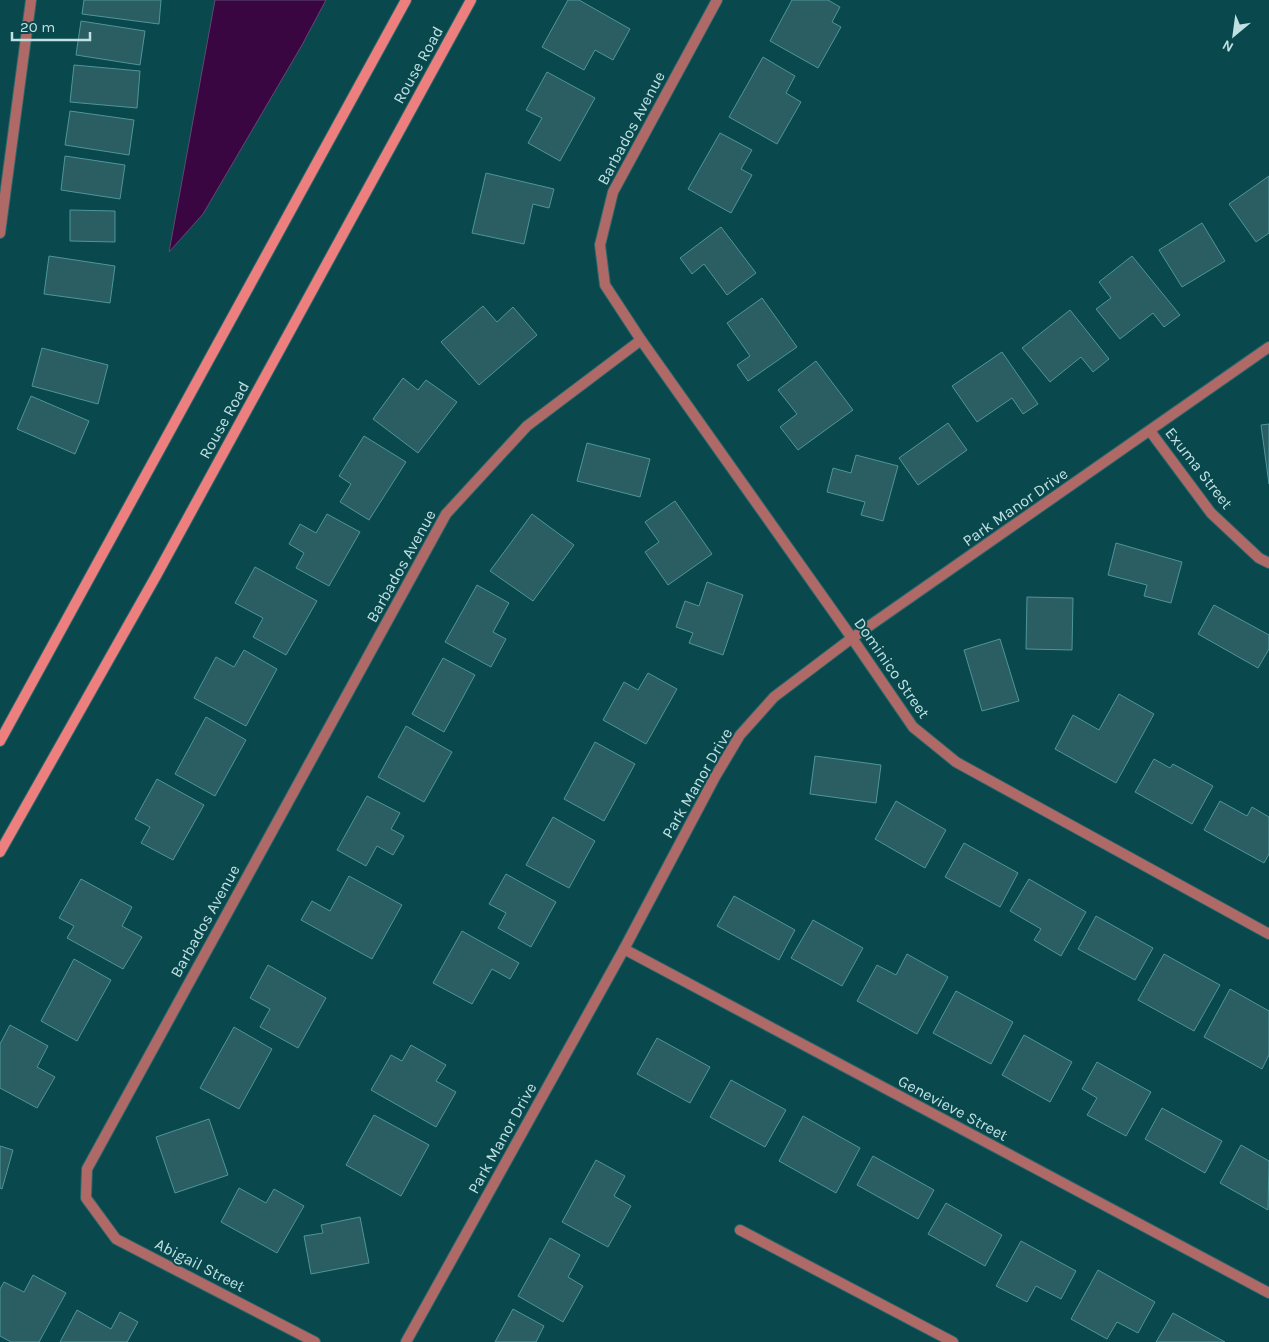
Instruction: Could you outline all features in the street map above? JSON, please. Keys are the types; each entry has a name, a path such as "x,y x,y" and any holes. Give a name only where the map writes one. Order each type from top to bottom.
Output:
{"street":[{"path":"0,233 31,0"},
{"path":"0,741 406,0"},
{"name":"Rouse Road","path":"0,852 156,576 471,0"},
{"name":"Barbados Avenue","path":"86,1198 87,1168 446,514 527,426 641,340 605,285 600,245 613,192 717,0"},
{"name":"Dominico Street","path":"641,340 913,727 956,762 1269,934"},
{"name":"Park Manor Drive","path":"406,1342 624,949 715,777 740,735 774,697 852,638 1269,347"},
{"name":"Exuma Street","path":"1150,430 1211,513 1259,558 1269,563"},
{"name":"Genevieve Street","path":"624,949 1269,1293"},
{"name":"Abigail Street","path":"86,1198 116,1239 315,1342"},
{"path":"740,1230 953,1342"}],"shaded area":[{"path":"215,0 326,0 302,45 203,214 169,252"}],"building":[{"path":"84,0 161,0 159,24 82,14"},
{"path":"568,0 579,0 630,29 613,60 595,50 584,70 542,47"},
{"path":"792,0 828,0 840,7 832,22 841,27 818,68 770,41"},
{"path":"81,21 145,31 140,65 76,55"},
{"path":"763,57 795,76 786,93 801,102 777,144 729,117"},
{"path":"74,65 140,71 137,108 70,102"},
{"path":"547,72 595,98 560,161 528,143 542,118 526,110"},
{"path":"70,111 134,120 129,155 65,145"},
{"path":"720,133 752,150 741,169 752,175 731,213 688,189"},
{"path":"65,156 125,165 120,199 61,190"},
{"path":"486,173 554,189 549,208 533,204 524,244 472,233"},
{"path":"1269,176 1269,233 1256,242 1229,204"},
{"path":"70,210 115,211 115,242 70,241"},
{"path":"1202,223 1225,261 1182,287 1159,250"},
{"path":"721,227 756,273 727,295 704,264 692,274 680,258"},
{"path":"49,256 115,266 110,303 44,294"},
{"path":"1132,256 1180,315 1164,327 1153,313 1120,339 1096,309 1111,298 1099,282"},
{"path":"762,298 797,347 748,381 737,365 750,356 727,323"},
{"path":"483,306 497,322 513,307 537,335 479,385 441,342"},
{"path":"1070,310 1109,359 1093,372 1081,357 1050,382 1022,348"},
{"path":"42,348 108,365 98,404 32,386"},
{"path":"1002,352 1038,404 1023,414 1012,398 977,422 952,386"},
{"path":"816,361 853,410 798,450 780,427 797,414 778,390"},
{"path":"403,378 418,390 426,380 457,402 418,453 373,419"},
{"path":"31,396 89,421 75,454 17,429"},
{"path":"948,423 967,450 918,485 899,458"},
{"path":"1269,424 1269,484 1261,425"},
{"path":"364,436 406,462 369,520 340,502 351,484 339,476"},
{"path":"587,443 650,459 640,497 577,481"},
{"path":"856,455 898,466 883,521 861,515 865,502 827,492 833,468 851,473"},
{"path":"675,501 712,554 668,585 645,552 659,542 645,522"},
{"path":"327,514 360,532 329,586 296,568 304,553 289,544 300,524 316,533"},
{"path":"532,514 574,545 533,601 490,571"},
{"path":"1116,543 1182,562 1171,603 1144,596 1147,585 1108,575"},
{"path":"255,567 317,601 286,655 253,637 263,618 235,603"},
{"path":"707,582 743,595 723,655 689,643 693,633 676,627 685,601 699,606"},
{"path":"477,585 509,603 493,632 506,639 491,667 445,642"},
{"path":"1027,597 1073,598 1072,650 1026,649"},
{"path":"1214,605 1269,635 1269,649 1258,668 1198,634"},
{"path":"1000,639 1019,701 982,711 964,650"},
{"path":"244,650 277,669 246,726 194,698 216,657 234,667"},
{"path":"443,658 475,675 444,732 412,714"},
{"path":"648,673 677,689 646,744 603,720 624,682 638,690"},
{"path":"1119,694 1154,714 1116,783 1055,749 1073,715 1099,730"},
{"path":"206,717 246,740 215,796 175,774"},
{"path":"406,726 452,752 424,802 378,777"},
{"path":"595,742 635,764 604,821 564,799"},
{"path":"815,756 881,765 876,803 810,794"},
{"path":"1154,759 1170,768 1173,764 1213,786 1192,824 1135,792"},
{"path":"157,779 204,805 173,860 141,843 150,827 135,819"},
{"path":"367,796 400,813 391,829 404,836 393,855 377,846 366,866 337,850"},
{"path":"896,801 946,830 925,868 875,839"},
{"path":"1220,801 1247,816 1252,807 1269,817 1269,854 1264,863 1204,830"},
{"path":"553,817 595,841 569,888 526,865"},
{"path":"964,843 1018,873 1000,907 945,877"},
{"path":"506,874 556,902 531,947 498,928 506,913 489,904"},
{"path":"349,876 402,905 372,959 301,920 312,901 330,911"},
{"path":"81,879 132,907 122,926 142,937 123,969 67,938 74,926 59,918"},
{"path":"1029,879 1086,912 1061,956 1034,940 1041,929 1010,911"},
{"path":"734,896 795,930 779,960 717,926"},
{"path":"1096,916 1153,948 1135,980 1078,949"},
{"path":"813,920 863,948 842,986 791,958"},
{"path":"462,931 519,963 510,979 492,969 472,1004 433,983"},
{"path":"907,954 948,977 917,1034 857,1001 877,965 896,975"},
{"path":"1164,954 1220,985 1194,1031 1138,1000"},
{"path":"74,959 111,980 77,1041 41,1021"},
{"path":"268,965 326,998 298,1048 260,1027 270,1009 250,998"},
{"path":"1230,989 1269,1011 1269,1055 1262,1069 1204,1037"},
{"path":"956,991 1013,1022 991,1064 933,1033"},
{"path":"10,1025 48,1046 37,1067 55,1077 37,1108 0,1088 0,1044"},
{"path":"234,1027 272,1049 239,1109 200,1088"},
{"path":"1024,1035 1072,1062 1050,1102 1002,1075"},
{"path":"657,1038 710,1067 690,1103 637,1074"},
{"path":"411,1045 446,1065 436,1081 456,1092 436,1127 371,1090 391,1055 402,1061"},
{"path":"1097,1062 1151,1092 1126,1136 1087,1115 1097,1098 1082,1089"},
{"path":"731,1080 786,1110 765,1147 710,1117"},
{"path":"1162,1108 1222,1141 1205,1173 1145,1139"},
{"path":"374,1115 429,1145 401,1196 346,1165"},
{"path":"803,1116 860,1148 836,1193 779,1161"},
{"path":"209,1119 228,1175 175,1193 156,1137"},
{"path":"1241,1145 1269,1161 1268,1210 1220,1183"},
{"path":"0,1146 13,1150 2,1189 0,1188"},
{"path":"873,1156 934,1190 918,1219 857,1185"},
{"path":"596,1160 625,1176 614,1196 631,1206 608,1247 562,1222"},
{"path":"239,1188 266,1203 274,1189 304,1206 277,1253 221,1222"},
{"path":"946,1203 1002,1235 985,1266 928,1234"},
{"path":"360,1217 369,1263 311,1274 304,1236 323,1233 321,1225"},
{"path":"550,1238 580,1255 568,1277 583,1286 563,1322 518,1296"},
{"path":"1021,1241 1076,1271 1061,1299 1036,1286 1027,1302 996,1286"},
{"path":"1098,1270 1155,1302 1138,1333 1117,1322 1107,1339 1071,1319"},
{"path":"33,1275 66,1293 39,1342 11,1342 0,1336 0,1289 4,1282 24,1292"},
{"path":"513,1309 544,1326 536,1342 495,1342"},
{"path":"77,1310 111,1329 120,1312 138,1322 127,1342 60,1342"},
{"path":"1173,1313 1225,1342 1156,1342"}]}
